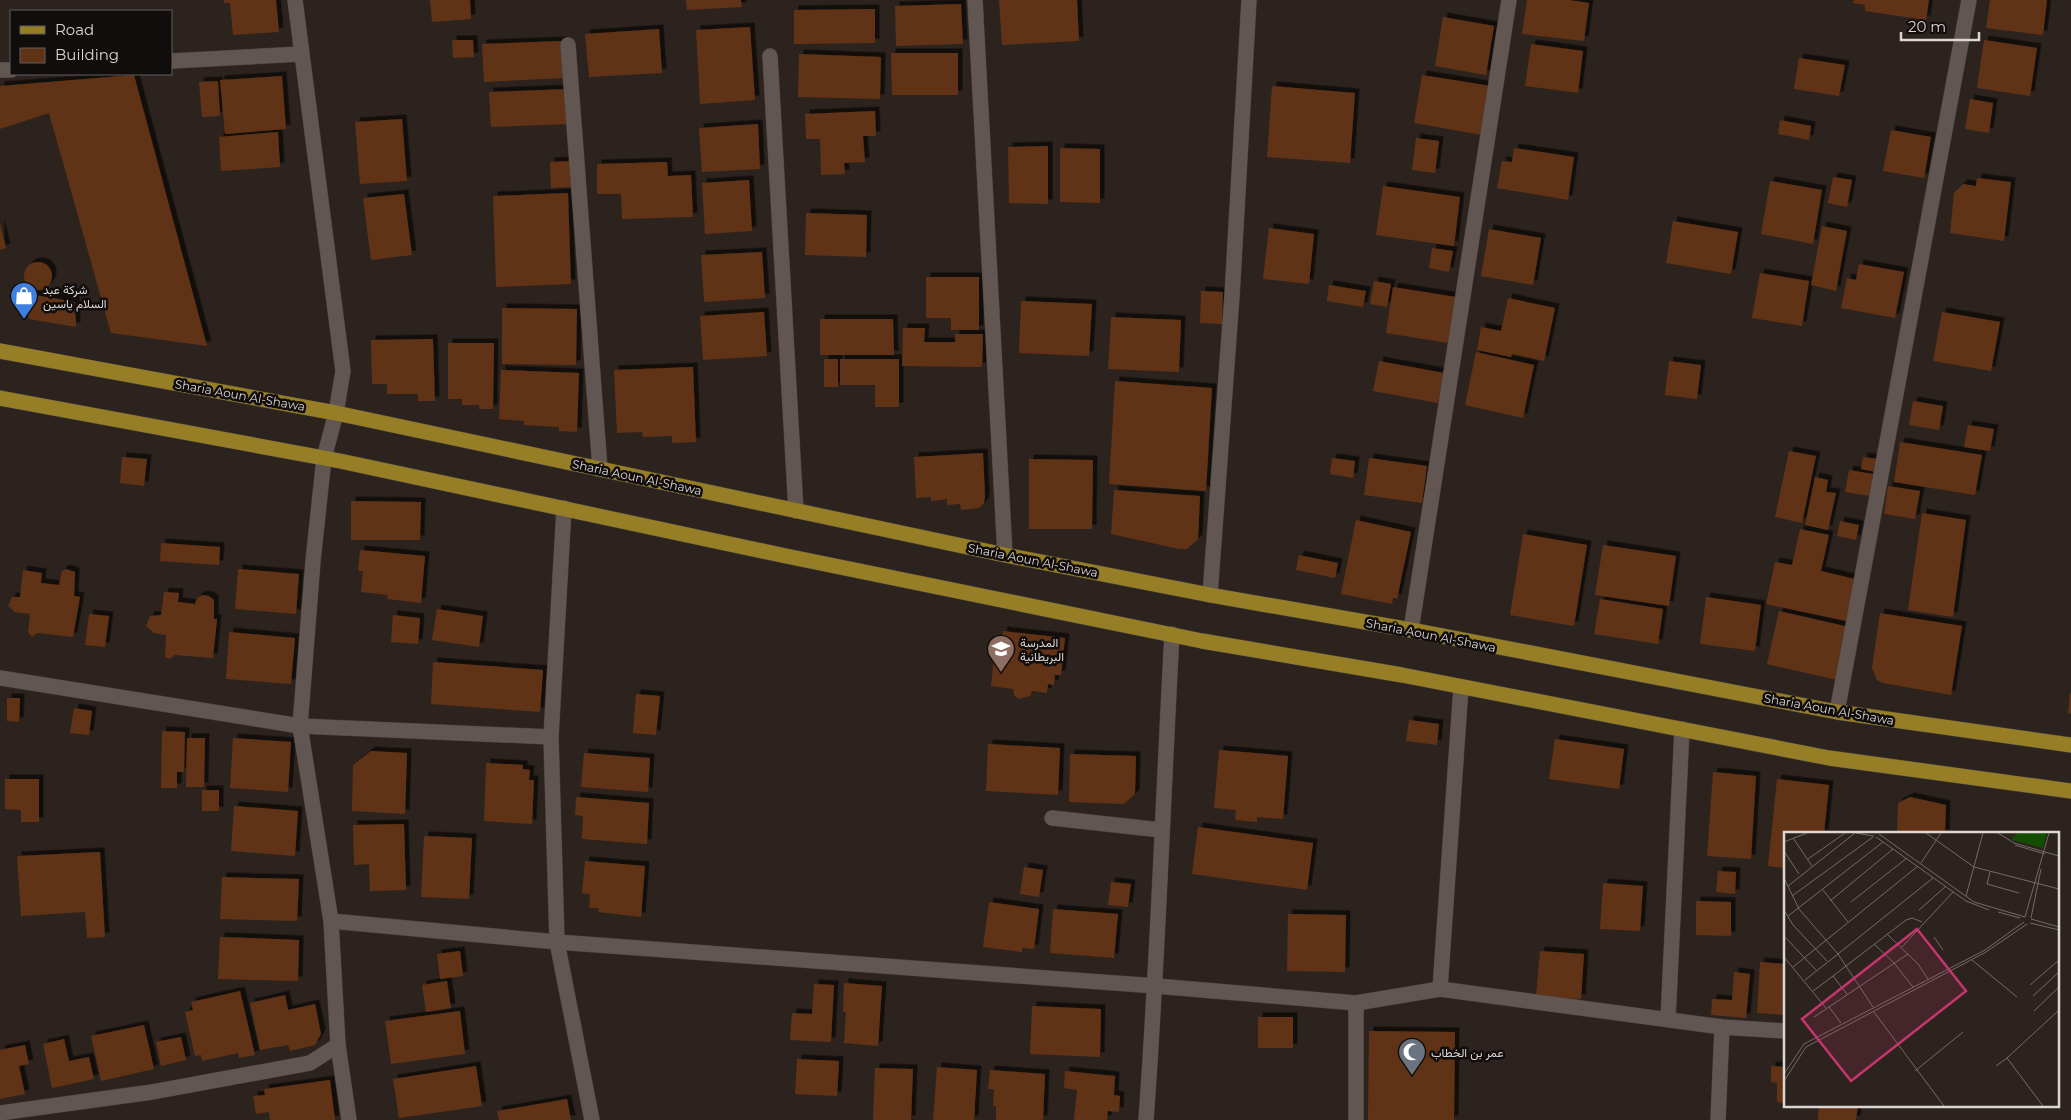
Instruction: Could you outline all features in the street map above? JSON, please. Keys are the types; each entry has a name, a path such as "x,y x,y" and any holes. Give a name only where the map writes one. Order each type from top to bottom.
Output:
{"main road":[{"name":"Sharia Aoun Al-Shawa","path":"0,351 336,413 1005,555 1210,595 1411,630 1837,712 2071,745"},
{"path":"0,398 324,458 1172,634 1829,758 2071,791"}],"street":[{"path":"295,0 343,371 336,413 324,458 313,561 300,726 331,921 338,1045 349,1120"},
{"path":"976,0 1005,555"},
{"path":"1210,595 1231,306 1249,0"},
{"path":"1411,630 1509,0"},
{"path":"1837,712 1969,0"},
{"path":"568,45 600,469"},
{"path":"172,61 301,54"},
{"path":"770,56 796,511"},
{"path":"564,508 550,737 557,942 592,1120"},
{"path":"1146,1120 1156,986 1161,830 1172,634"},
{"path":"0,678 300,726 550,737"},
{"path":"1440,989 1460,687"},
{"path":"1668,1020 1682,729"},
{"path":"1052,818 1161,830"},
{"path":"331,921 557,942 1156,986 1356,1003 1440,989 1722,1027 1784,1031"},
{"path":"1356,1003 1356,1120"},
{"path":"1718,1120 1722,1027"},
{"path":"0,1113 152,1092 310,1063 338,1045"}],"building":[{"path":"224,0 276,0 279,32 233,35 230,3 224,3"},
{"path":"430,0 470,0 471,19 432,22"},
{"path":"686,0 741,0 742,7 687,10"},
{"path":"999,0 1077,0 1079,41 1002,45"},
{"path":"1527,0 1569,0 1589,3 1584,41 1522,34"},
{"path":"1854,0 1929,0 1926,20 1865,11 1865,5 1853,3"},
{"path":"1990,0 2047,0 2043,35 1986,28"},
{"path":"961,4 963,44 896,46 895,6"},
{"path":"875,9 875,43 794,44 794,10"},
{"path":"1443,17 1494,26 1486,75 1435,66"},
{"path":"750,27 755,100 700,104 696,30"},
{"path":"659,29 662,73 589,77 585,34"},
{"path":"452,40 473,40 474,57 453,58"},
{"path":"1984,40 2037,48 2030,96 1977,88"},
{"path":"562,41 564,78 484,82 482,44"},
{"path":"1531,44 1583,51 1578,93 1525,86"},
{"path":"891,53 958,53 958,95 892,95"},
{"path":"799,54 881,57 880,99 798,97"},
{"path":"1799,58 1845,65 1839,96 1794,89"},
{"path":"134,75 207,346 111,333 49,113 0,129 0,86"},
{"path":"1422,75 1491,86 1482,135 1414,123"},
{"path":"282,76 286,129 225,134 220,80"},
{"path":"218,81 220,116 202,117 199,82"},
{"path":"1272,86 1355,93 1350,163 1267,157"},
{"path":"570,89 571,124 491,127 489,92"},
{"path":"1970,99 1993,103 1989,133 1965,129"},
{"path":"875,111 876,136 863,136 865,162 844,163 845,174 821,175 820,139 806,139 805,114"},
{"path":"402,119 407,181 360,184 355,122"},
{"path":"1780,120 1811,126 1809,140 1778,134"},
{"path":"758,124 760,169 702,172 699,128"},
{"path":"1891,130 1931,137 1924,178 1883,171"},
{"path":"278,132 280,167 221,171 219,137"},
{"path":"1416,138 1439,141 1435,173 1412,170"},
{"path":"1048,146 1048,204 1009,203 1008,147"},
{"path":"1060,148 1100,149 1100,203 1060,202"},
{"path":"1514,148 1574,157 1568,200 1497,188 1502,161 1512,162"},
{"path":"572,161 573,187 551,188 550,162"},
{"path":"667,162 668,176 691,175 693,217 622,219 621,194 597,194 597,164"},
{"path":"1833,177 1852,180 1847,207 1828,203"},
{"path":"1977,178 2011,182 2004,241 1950,233 1954,193 1963,184 1976,186"},
{"path":"749,180 752,231 705,234 702,183"},
{"path":"1770,181 1822,190 1813,244 1761,234"},
{"path":"1383,186 1460,197 1454,246 1376,235"},
{"path":"568,193 571,284 496,287 493,196"},
{"path":"404,194 412,255 371,260 363,198"},
{"path":"806,213 867,215 866,257 805,255"},
{"path":"1673,221 1738,232 1731,274 1666,263"},
{"path":"0,224 6,248 0,250"},
{"path":"1822,226 1847,231 1836,291 1811,285"},
{"path":"1269,228 1314,234 1309,284 1263,279"},
{"path":"1489,229 1541,238 1533,285 1481,276"},
{"path":"1432,248 1453,251 1449,272 1429,268"},
{"path":"762,252 765,298 704,302 701,255"},
{"path":"38,262 48,266 52,276 48,286 38,290 28,286 24,276 28,266"},
{"path":"1859,264 1904,272 1895,318 1841,308 1847,278 1856,280"},
{"path":"1760,273 1809,281 1802,326 1752,318"},
{"path":"926,277 979,277 979,330 951,330 951,318 926,318"},
{"path":"1374,281 1391,284 1387,307 1370,304"},
{"path":"1329,285 1366,291 1363,307 1327,301"},
{"path":"1393,287 1456,297 1448,343 1386,333"},
{"path":"1201,291 1223,292 1222,324 1200,323"},
{"path":"24,293 75,302 76,327 29,319"},
{"path":"1508,298 1555,308 1544,361 1512,354 1511,357 1477,350 1481,327 1501,331"},
{"path":"1021,301 1092,304 1089,356 1019,353"},
{"path":"502,308 577,309 576,365 502,364"},
{"path":"764,312 767,356 703,360 700,316"},
{"path":"1942,312 2000,322 1991,371 1933,361"},
{"path":"1111,317 1181,320 1179,372 1108,369"},
{"path":"820,319 893,319 894,355 820,355"},
{"path":"903,328 925,328 924,342 955,342 955,334 983,334 982,367 902,366"},
{"path":"433,339 435,401 418,401 418,394 387,394 387,384 372,384 371,340"},
{"path":"448,343 494,343 493,409 479,409 479,405 462,405 462,399 448,399"},
{"path":"1476,352 1534,365 1523,418 1465,405"},
{"path":"824,359 838,359 838,387 824,387"},
{"path":"840,359 899,359 899,407 875,407 875,385 840,385"},
{"path":"1379,361 1444,373 1438,403 1373,391"},
{"path":"1669,361 1701,365 1697,399 1665,395"},
{"path":"693,367 696,442 672,443 672,436 643,437 642,432 617,433 614,370"},
{"path":"501,370 579,373 577,432 559,431 559,427 524,425 524,421 499,419"},
{"path":"1115,381 1212,388 1206,491 1109,484"},
{"path":"1913,401 1943,406 1939,430 1909,425"},
{"path":"1968,425 1994,429 1990,451 1964,447"},
{"path":"1900,442 1982,455 1975,495 1894,482"},
{"path":"1789,451 1816,456 1802,523 1775,517"},
{"path":"983,453 985,496 984,503 979,508 961,510 960,504 947,505 947,499 931,501 931,497 916,498 914,457"},
{"path":"122,457 147,459 144,486 120,483"},
{"path":"1863,457 1878,459 1876,472 1861,469"},
{"path":"1332,458 1355,461 1353,478 1330,474"},
{"path":"1369,458 1427,466 1422,503 1364,495"},
{"path":"1029,459 1093,460 1092,529 1029,529"},
{"path":"1849,470 1873,474 1870,496 1845,492"},
{"path":"1815,477 1828,480 1826,492 1836,493 1828,530 1805,525"},
{"path":"1888,486 1920,491 1915,519 1884,514"},
{"path":"1114,490 1200,496 1198,539 1187,549 1179,549 1111,534"},
{"path":"351,501 421,502 420,540 351,540"},
{"path":"1922,513 1966,520 1953,617 1908,610"},
{"path":"1356,520 1411,532 1397,599 1393,598 1392,604 1341,594"},
{"path":"1840,521 1859,525 1856,540 1837,536"},
{"path":"1800,529 1829,535 1821,571 1855,579 1846,621 1766,604 1775,562 1792,565"},
{"path":"1523,534 1587,545 1574,626 1510,615"},
{"path":"161,543 220,547 219,565 160,561"},
{"path":"1603,545 1676,556 1669,606 1595,595"},
{"path":"360,550 425,556 421,603 387,599 388,595 361,592 363,571 358,571"},
{"path":"1299,555 1338,563 1335,578 1296,570"},
{"path":"66,569 75,572 74,596 80,597 73,637 37,633 32,637 28,632 30,614 15,612 8,606 12,597 20,597 23,570 42,573 41,583 59,585 62,571"},
{"path":"238,569 299,574 296,614 235,609"},
{"path":"164,592 179,593 178,602 195,604 197,598 203,595 209,596 214,600 214,619 217,619 213,658 175,655 169,659 165,657 166,635 154,633 146,626 150,616 161,615"},
{"path":"1706,597 1761,605 1755,651 1700,644"},
{"path":"1600,599 1663,609 1658,644 1594,634"},
{"path":"437,609 483,616 479,647 432,640"},
{"path":"1779,611 1849,627 1837,680 1767,664"},
{"path":"1880,613 1962,626 1951,695 1883,683 1877,680 1872,668"},
{"path":"89,614 109,616 105,647 85,645"},
{"path":"393,615 420,618 418,644 391,642"},
{"path":"1003,631 1065,638 1061,675 1055,675 1054,685 1048,684 1047,693 1032,691 1030,696 1019,699 1014,695 1013,689 991,686 995,647 1001,647"},
{"path":"229,632 295,638 291,684 226,679"},
{"path":"433,662 543,670 540,712 431,704"},
{"path":"2071,693 2071,714 2068,713"},
{"path":"636,694 660,696 656,735 633,733"},
{"path":"7,698 20,698 19,722 7,721"},
{"path":"74,708 92,711 89,735 70,733"},
{"path":"1409,720 1439,724 1437,745 1406,741"},
{"path":"162,731 185,732 184,772 177,772 177,788 161,788"},
{"path":"187,738 205,738 204,787 186,787"},
{"path":"233,738 291,742 288,792 230,788"},
{"path":"1555,739 1624,749 1619,789 1549,779"},
{"path":"988,744 1060,748 1058,795 986,791"},
{"path":"1219,750 1288,756 1283,819 1257,817 1257,822 1235,820 1236,810 1214,808"},
{"path":"371,751 407,753 405,814 352,811 353,765"},
{"path":"584,753 650,758 648,792 581,787"},
{"path":"1070,754 1136,756 1135,794 1124,804 1069,802"},
{"path":"486,763 523,765 523,769 530,770 529,780 534,780 532,824 484,821"},
{"path":"1713,772 1756,776 1751,859 1707,856"},
{"path":"5,779 39,779 39,822 21,822 21,810 5,809"},
{"path":"1777,779 1829,785 1824,832 1784,832 1784,868 1768,866"},
{"path":"202,790 219,790 219,811 202,811"},
{"path":"576,797 649,803 647,844 582,839 583,816 575,815"},
{"path":"1910,797 1946,805 1945,832 1897,832 1898,803"},
{"path":"234,806 298,811 295,856 231,851"},
{"path":"404,824 406,890 370,891 369,864 354,865 353,825"},
{"path":"1198,827 1313,843 1307,890 1192,874"},
{"path":"424,836 472,838 469,899 421,897"},
{"path":"100,852 105,937 87,938 85,912 21,916 17,856"},
{"path":"585,861 645,866 641,917 598,912 599,908 589,908 590,894 582,893"},
{"path":"1024,867 1043,870 1039,897 1020,894"},
{"path":"1718,871 1736,872 1735,894 1716,892"},
{"path":"222,877 299,879 297,921 220,919"},
{"path":"1111,882 1131,884 1128,907 1108,905"},
{"path":"1603,883 1643,886 1640,931 1600,929"},
{"path":"1696,901 1731,902 1731,936 1696,935"},
{"path":"989,902 1039,909 1034,949 1022,948 1022,952 983,947"},
{"path":"1053,909 1118,914 1114,958 1050,953"},
{"path":"1288,914 1346,915 1345,972 1287,971"},
{"path":"220,937 299,940 298,981 218,979"},
{"path":"460,951 463,976 440,979 437,954"},
{"path":"1540,951 1584,954 1581,999 1536,996"},
{"path":"1760,962 1784,964 1784,1015 1757,1013"},
{"path":"1734,972 1750,974 1746,1018 1711,1015 1712,999 1732,1000"},
{"path":"447,981 451,1008 426,1012 422,985"},
{"path":"844,983 882,986 878,1046 844,1043 846,1012 843,1012"},
{"path":"814,984 834,985 831,1042 790,1040 792,1013 812,1014"},
{"path":"240,991 255,1055 239,1058 238,1053 202,1061 201,1055 195,1056 185,1012 193,1010 191,1002"},
{"path":"285,995 288,1010 315,1004 321,1034 315,1045 290,1051 288,1045 260,1050 250,1003"},
{"path":"1032,1006 1101,1009 1100,1057 1030,1054"},
{"path":"460,1011 465,1054 391,1064 385,1021"},
{"path":"1258,1017 1293,1017 1293,1048 1258,1048"},
{"path":"144,1025 154,1069 101,1081 91,1036"},
{"name":"عمر بن الخطاب","path":"1369,1031 1455,1032 1454,1120 1368,1120"},
{"path":"181,1037 186,1060 161,1066 156,1042"},
{"path":"64,1039 69,1061 89,1057 94,1079 52,1088 43,1044"},
{"path":"25,1045 29,1064 19,1066 25,1094 0,1099 0,1050"},
{"path":"797,1059 839,1061 837,1096 795,1094"},
{"path":"476,1066 482,1106 399,1118 393,1079"},
{"path":"1771,1066 1784,1067 1784,1103 1777,1102 1777,1083 1771,1082"},
{"path":"937,1067 977,1070 974,1120 933,1120"},
{"path":"875,1068 913,1069 911,1120 873,1120"},
{"path":"990,1070 1045,1074 1043,1120 996,1120 996,1106 993,1106 994,1089 988,1089"},
{"path":"1065,1071 1115,1076 1114,1095 1120,1096 1119,1112 1108,1111 1107,1120 1074,1120 1077,1090 1064,1088"},
{"path":"330,1080 335,1120 270,1120 269,1112 256,1114 253,1096 265,1095 264,1089"},
{"path":"567,1099 571,1120 499,1120 497,1111"},
{"path":"1819,1108 1858,1108 1856,1120 1818,1120"}],"place":[{"name":"شركة عبد السلام ياسين","path":"24,320"},
{"name":"المدرسة البريطانية","path":"1001,673"},
{"name":"عمر بن الخطاب","path":"1412,1076"}]}
